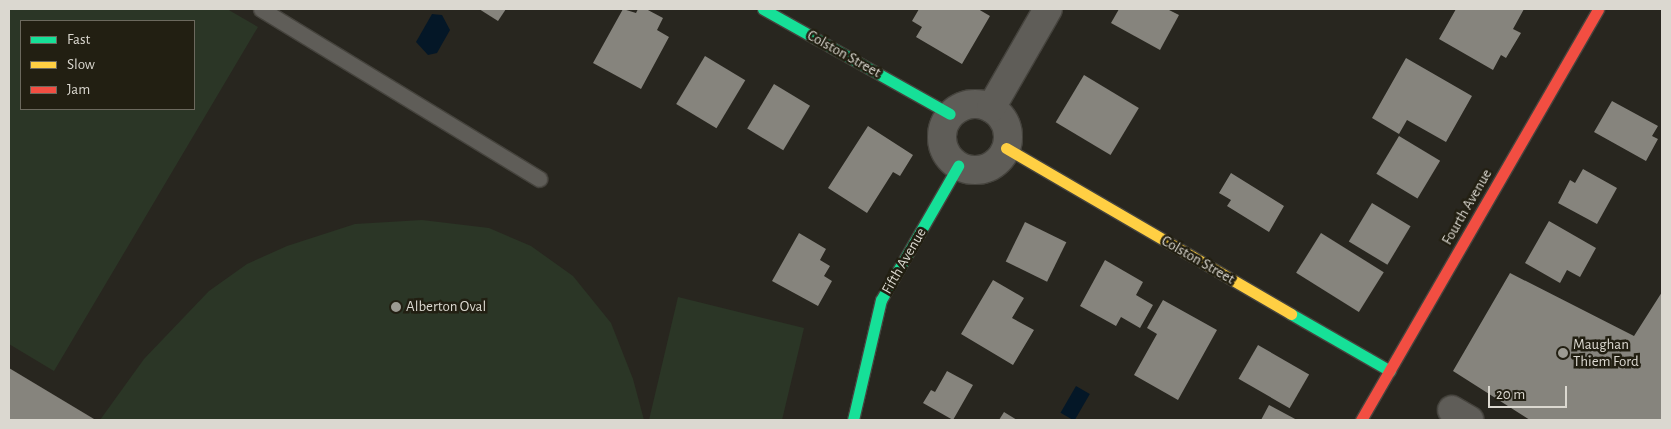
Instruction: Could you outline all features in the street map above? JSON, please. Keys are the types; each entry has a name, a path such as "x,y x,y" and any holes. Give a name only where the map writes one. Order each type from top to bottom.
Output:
{"street":[{"name":"Colston Street","path":"763,9 950,114"},
{"path":"991,108 1048,9"},
{"name":"Fourth Avenue","path":"1361,420 1598,9"},
{"path":"971,105 991,108 1005,126 1006,148 992,166 981,170 958,166 944,149 943,126 950,114 971,105"},
{"name":"Colston Street","path":"1006,148 1390,371"},
{"name":"Fifth Avenue","path":"852,420 881,300 958,166"}],"lane":[{"path":"261,9 539,179"}],"green space":[{"path":"9,9 227,9 258,27 54,371 9,344"},
{"name":"Alberton Oval","path":"422,220 489,228 531,246 573,276 611,323 633,379 644,420 100,420 144,359 209,291 247,264 287,246 355,224"},
{"path":"678,297 804,328 782,420 649,420"}],"water":[{"path":"432,14 442,15 450,30 437,53 428,55 416,42"},
{"path":"1076,386 1090,394 1075,420 1060,413"}],"building":[{"path":"479,9 506,9 498,21"},
{"path":"623,9 636,13 638,9 646,9 663,18 657,30 669,37 641,89 593,63"},
{"path":"919,9 978,9 990,16 962,64 916,37 922,27 912,21"},
{"path":"1119,9 1167,9 1179,15 1160,50 1111,23"},
{"path":"1456,9 1524,9 1513,29 1521,33 1506,58 1501,55 1493,70 1439,39"},
{"path":"705,56 745,80 716,128 676,104"},
{"path":"1406,58 1472,96 1446,142 1407,120 1399,134 1372,118"},
{"path":"1084,75 1139,108 1111,155 1056,122"},
{"path":"774,84 810,106 783,150 747,129"},
{"path":"1612,101 1658,126 1652,136 1658,139 1646,161 1594,132"},
{"path":"868,126 913,155 900,176 893,172 867,213 828,188"},
{"path":"1399,136 1440,161 1417,198 1376,174"},
{"path":"1583,169 1617,188 1597,224 1558,203 1570,180 1575,183"},
{"path":"1231,173 1284,206 1269,232 1227,206 1231,200 1219,193"},
{"path":"1372,203 1411,226 1387,265 1349,242"},
{"path":"1549,221 1596,248 1580,277 1567,270 1560,283 1525,263"},
{"path":"1025,222 1066,242 1047,282 1006,262"},
{"path":"799,233 826,249 820,260 830,266 824,276 832,281 818,306 772,281"},
{"path":"1321,233 1384,272 1359,312 1296,273"},
{"path":"1105,260 1143,282 1136,295 1153,305 1140,328 1121,317 1116,326 1080,306"},
{"name":"Maughan Thiem Ford","path":"1510,273 1634,336 1662,292 1662,420 1530,420 1453,371"},
{"path":"993,280 1024,298 1012,318 1034,330 1013,365 961,334"},
{"path":"1163,300 1217,330 1178,400 1134,375 1157,334 1147,328"},
{"path":"1258,345 1309,374 1290,408 1238,379"},
{"path":"9,368 94,419 9,420"},
{"path":"947,371 973,385 953,420 923,403 931,390 935,392"},
{"path":"1269,405 1297,420 1261,420"},
{"path":"1004,412 1017,420 999,420"}],"traffic: fast":[{"path":"763,9 950,114"},
{"path":"853,420 881,300 958,166"},
{"path":"1291,314 1390,371"}],"traffic: slow":[{"path":"1006,148 1291,314"}],"traffic: jam":[{"path":"1361,420 1598,9"}],"place":[{"name":"Alberton Oval","path":"396,307"},
{"name":"Maughan Thiem Ford","path":"1563,353"}]}
